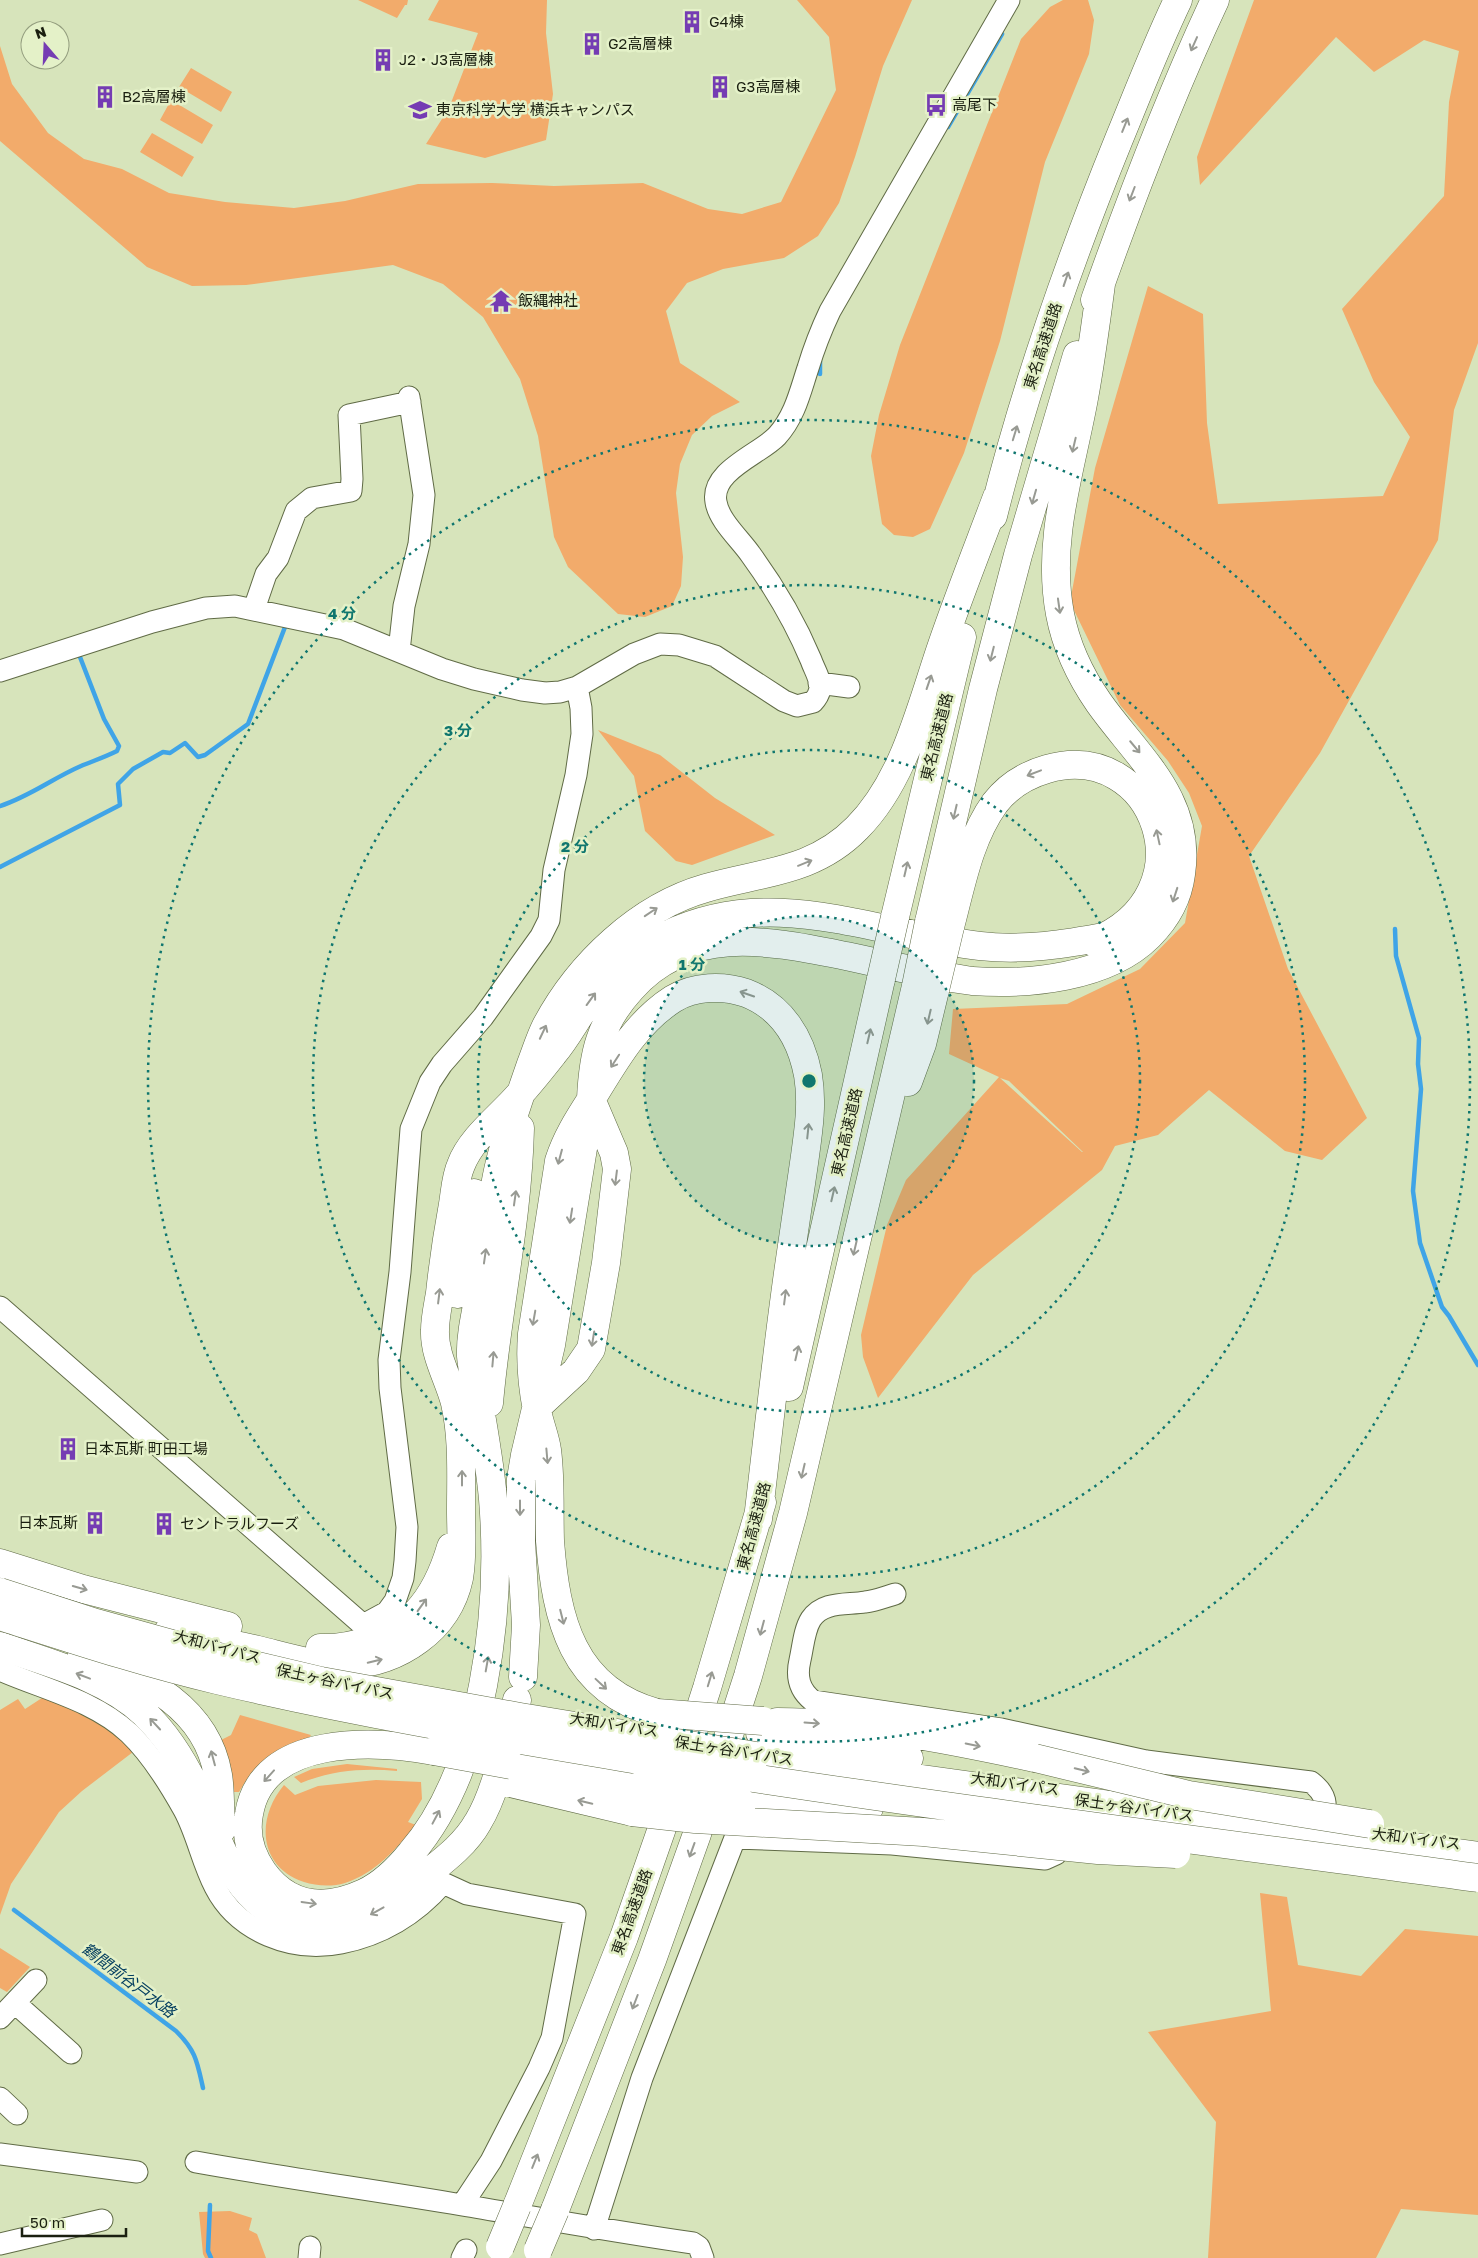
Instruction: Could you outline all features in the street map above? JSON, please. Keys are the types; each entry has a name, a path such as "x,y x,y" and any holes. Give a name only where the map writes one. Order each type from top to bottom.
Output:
{"highway":[{"name":"東名高速道路","path":"498,2253 617,1955 661,1831 758,1520 939,728 998,497 1040,353 1078,244 1162,34 1178,0"},
{"path":"537,2254 655,1951 697,1834 748,1676 794,1513 870,1184 925,988 940,925 984,689 1018,554 1079,349 1131,198 1164,114 1215,0"},
{"path":"0,1646 91,1679 126,1699 157,1726 182,1761 202,1801 223,1855 235,1874 254,1898 266,1909 282,1919 301,1926 325,1928 350,1923 376,1913 416,1883 467,1839 479,1821 522,1696 526,1625 521,1541 521,1479 536,1408 576,1371 591,1349 606,1263 617,1168 614,1153 591,1099 592,1069 596,1047 606,1022 623,997 640,978 681,952 723,942 770,942 950,978 995,982 1056,978 1120,957 1140,944 1159,926 1168,912 1180,881 1184,857 1181,830 1173,805 1159,780 1099,703 1080,672 1068,646 1057,594 1056,556 1061,503 1084,398 1101,284"},
{"path":"461,1398 462,1354 499,1166 520,1094 539,1041 548,1022 589,966 633,925 658,908 686,894 786,870 810,861 835,847 870,815 883,797 914,728 961,590 998,497"},
{"path":"434,1750 380,1753 310,1752 290,1759 273,1770 261,1785 252,1801 248,1819 248,1834 251,1848 256,1861 265,1875 280,1890 293,1899 307,1903 325,1904 365,1893 384,1881 400,1866 431,1826 448,1795 462,1760 487,1667 496,1578 492,1494 473,1444 461,1398 437,1350 435,1331 446,1244 460,1166 469,1149 520,1094 564,1040 588,1004 610,977 646,946 669,934 696,923 745,912 779,912 825,916 956,943 1019,949 1049,947 1109,936 1142,909 1153,890 1159,872 1161,854 1158,833 1150,813 1128,783 1099,768 1081,764 1061,765 1030,774 1008,788 982,824 940,925"},
{"path":"653,1722 627,1702 610,1692 584,1666 567,1634 555,1585 550,1541 547,1450 536,1408 530,1355 559,1161 566,1139 618,1056 657,1009 680,995 705,988 726,988 750,995 776,1010 789,1025 804,1057 810,1095 809,1128 789,1266 758,1520"},
{"path":"0,1563 83,1589 300,1645 329,1648 356,1645 384,1634 416,1613 433,1590 446,1567 461,1510 494,1345 519,1168 520,1094"},
{"path":"462,1354 473,1444"},
{"path":"155,1630 223,1642 322,1664 348,1665 384,1659 416,1643 429,1631 449,1606 458,1580 462,1557 461,1510"},
{"path":"416,1883 442,1852 464,1818 473,1798 490,1747 513,1631 521,1541"},
{"name":"大和バイパス","path":"0,1579 49,1597 222,1649 322,1673 450,1697 522,1696 653,1722 760,1734 1086,1794 1478,1847"},
{"name":"保土ヶ谷バイパス","path":"0,1592 96,1624 219,1657 321,1681 520,1718 756,1756 1478,1856"},
{"name":"保土ヶ谷バイパス","path":"0,1616 93,1646 214,1679 316,1702 516,1740 748,1777 1478,1878"},
{"path":"0,1623 76,1649 212,1688 314,1712 434,1750 637,1790 744,1795 869,1808 1060,1837 1478,1889"},
{"path":"76,1649 127,1672 156,1688 188,1712 211,1748 218,1775 224,1838 235,1874"},
{"path":"760,1734 815,1723 953,1740 1190,1794 1478,1842"},
{"path":"510,1766 637,1790 695,1820 922,1832 1098,1850 1333,1859"}],"street":[{"path":"0,671 152,622 206,608 235,606 344,629 442,669 515,689 545,693 560,692 577,687 634,654 660,644 679,645 715,656 784,701 797,706 813,702 818,694 819,683 793,620 768,580 718,512 715,498 717,489 732,468 766,446 790,420 820,333 834,304 1009,0"},
{"path":"254,609 263,582 278,558 296,511 312,498 351,491 349,415 409,400 424,494 419,544 404,606 399,651"},
{"path":"819,683 849,687"},
{"path":"0,1307 363,1625 386,1612 395,1601 403,1578 407,1527 390,1388 390,1360 400,1272 411,1129 430,1082 442,1064 483,1017 541,936 549,920 554,870 576,775 582,734 581,708 577,687"},
{"path":"895,1594 866,1602 828,1606 817,1612 807,1627 797,1673 800,1685 806,1695 813,1701 992,1728 1146,1761 1311,1782 1321,1790 1326,1802 1324,1827"},
{"path":"0,1670 99,1711 129,1733 156,1765 184,1810 205,1867 216,1889 230,1909 249,1925 271,1937 297,1946 309,1947 328,1946 357,1940 386,1928 407,1915 422,1904 443,1883 466,1894 575,1914 552,2038 491,2161 462,2205"},
{"path":"594,2229 642,2078 735,1838 892,1844 1045,1859 1056,1854 1060,1837"},
{"path":"0,2018 36,1980"},
{"path":"14,2003 70,2052"},
{"path":"0,2098 17,2114"},
{"path":"0,2154 136,2172"},
{"path":"196,2162 462,2205 594,2229 694,2243 699,2247 703,2258"},
{"path":"0,2244 102,2220"}],"shaded area":[{"path":"358,0 408,0 407,5 405,5 397,18"},
{"path":"439,0 547,0 546,33 553,94 546,140 485,158 426,144 449,108 478,33 428,20"},
{"path":"797,0 912,0 883,66 839,203 818,236 784,258 723,269 687,283 666,311 680,363 740,402 712,416 692,435 680,464 676,493 683,557 681,586 672,606 645,617 618,614 568,567 554,537 538,436 520,379 483,317 443,284 393,265 246,285 192,286 147,267 0,141 0,46 12,84 48,133 84,159 122,169 169,193 225,202 294,208 345,201 418,184 492,183 554,186 643,183 708,209 742,214 781,202 836,90 829,37"},
{"path":"1063,0 1088,0 1094,20 1089,54 1045,162 1000,341 964,453 930,529 913,537 894,535 882,524 871,456 879,415 900,345 1021,39 1050,7"},
{"path":"1254,0 1478,0 1478,343 1454,410 1438,540 1320,753 1249,856 1288,969 1367,1118 1322,1160 1285,1151 1209,1090 1158,1135 1115,1146 1102,1170 973,1275 878,1398 863,1357 861,1335 887,1225 906,1180 999,1077 949,1054 953,1009 1067,1004 1140,969 1185,923 1202,826 1189,793 1168,761 1120,705 1070,602 1095,468 1148,286 1203,314 1207,423 1218,504 1383,496 1410,437 1374,382 1342,309 1444,196 1449,102 1459,51 1424,40 1374,72 1336,37 1200,185 1197,157","holes":["1000,1078 1009,1081 1083,1152"]},
{"path":"191,68 232,92 221,112 179,87"},
{"path":"171,100 213,125 202,144 160,120"},
{"path":"152,133 194,157 182,177 140,152"},
{"path":"598,730 660,755 715,798 775,835 692,865 676,861 645,831 634,776"},
{"path":"45,1696 103,1726 133,1752 82,1791 59,1812 11,1884 0,1915 0,1710 18,1699 25,1709"},
{"path":"240,1715 311,1735 309,1738 287,1746 268,1757 252,1772 239,1792 229,1792 217,1742 231,1735"},
{"path":"347,1764 397,1769 397,1771 349,1771 325,1775 301,1783 294,1777 312,1769"},
{"path":"376,1780 421,1782 422,1799 408,1822 416,1825 401,1843 376,1867 345,1883 319,1885 304,1882 289,1875 278,1865 270,1853 266,1840 266,1826 275,1798 284,1785 295,1795 318,1786"},
{"path":"1260,1893 1287,1897 1298,1965 1361,1976 1405,1929 1478,1936 1478,2215 1401,2209 1376,2258 1208,2258 1216,2122 1148,2032 1271,2011"},
{"path":"0,1948 30,1967 7,1992 0,1988"},
{"path":"230,2211 252,2218 249,2230 257,2234 266,2258 205,2258 199,2212"}],"waterway":[{"path":"948,127 1002,34"},
{"path":"820,361 820,374"},
{"path":"0,867 120,805 118,784 133,769 163,752 170,753 185,743 198,757 205,755 248,724 285,627"},
{"path":"0,806 21,798 71,771 117,751 119,746 104,719 80,657"},
{"path":"1395,929 1396,956 1419,1038 1418,1064 1421,1089 1413,1191 1420,1243 1442,1307 1478,1365"},
{"name":"鶴間前谷戸水路","path":"14,1910 176,2031 195,2057 203,2088"},
{"name":"鶴間前谷戸水路","path":"210,2205 208,2251 211,2258"}],"place":[{"name":"G4棟","path":"692,22"},
{"name":"G2高層棟","path":"592,44"},
{"name":"J2・J3高層棟","path":"383,60"},
{"name":"G3高層棟","path":"720,87"},
{"name":"B2高層棟","path":"105,97"},
{"name":"高尾下","path":"936,105"},
{"name":"東京科学大学 横浜キャンパス","path":"420,110"},
{"name":"飯縄神社","path":"501,301"},
{"name":"日本瓦斯 町田工場","path":"68,1449"},
{"name":"日本瓦斯","path":"95,1523"},
{"name":"セントラルフーズ","path":"164,1524"}]}
